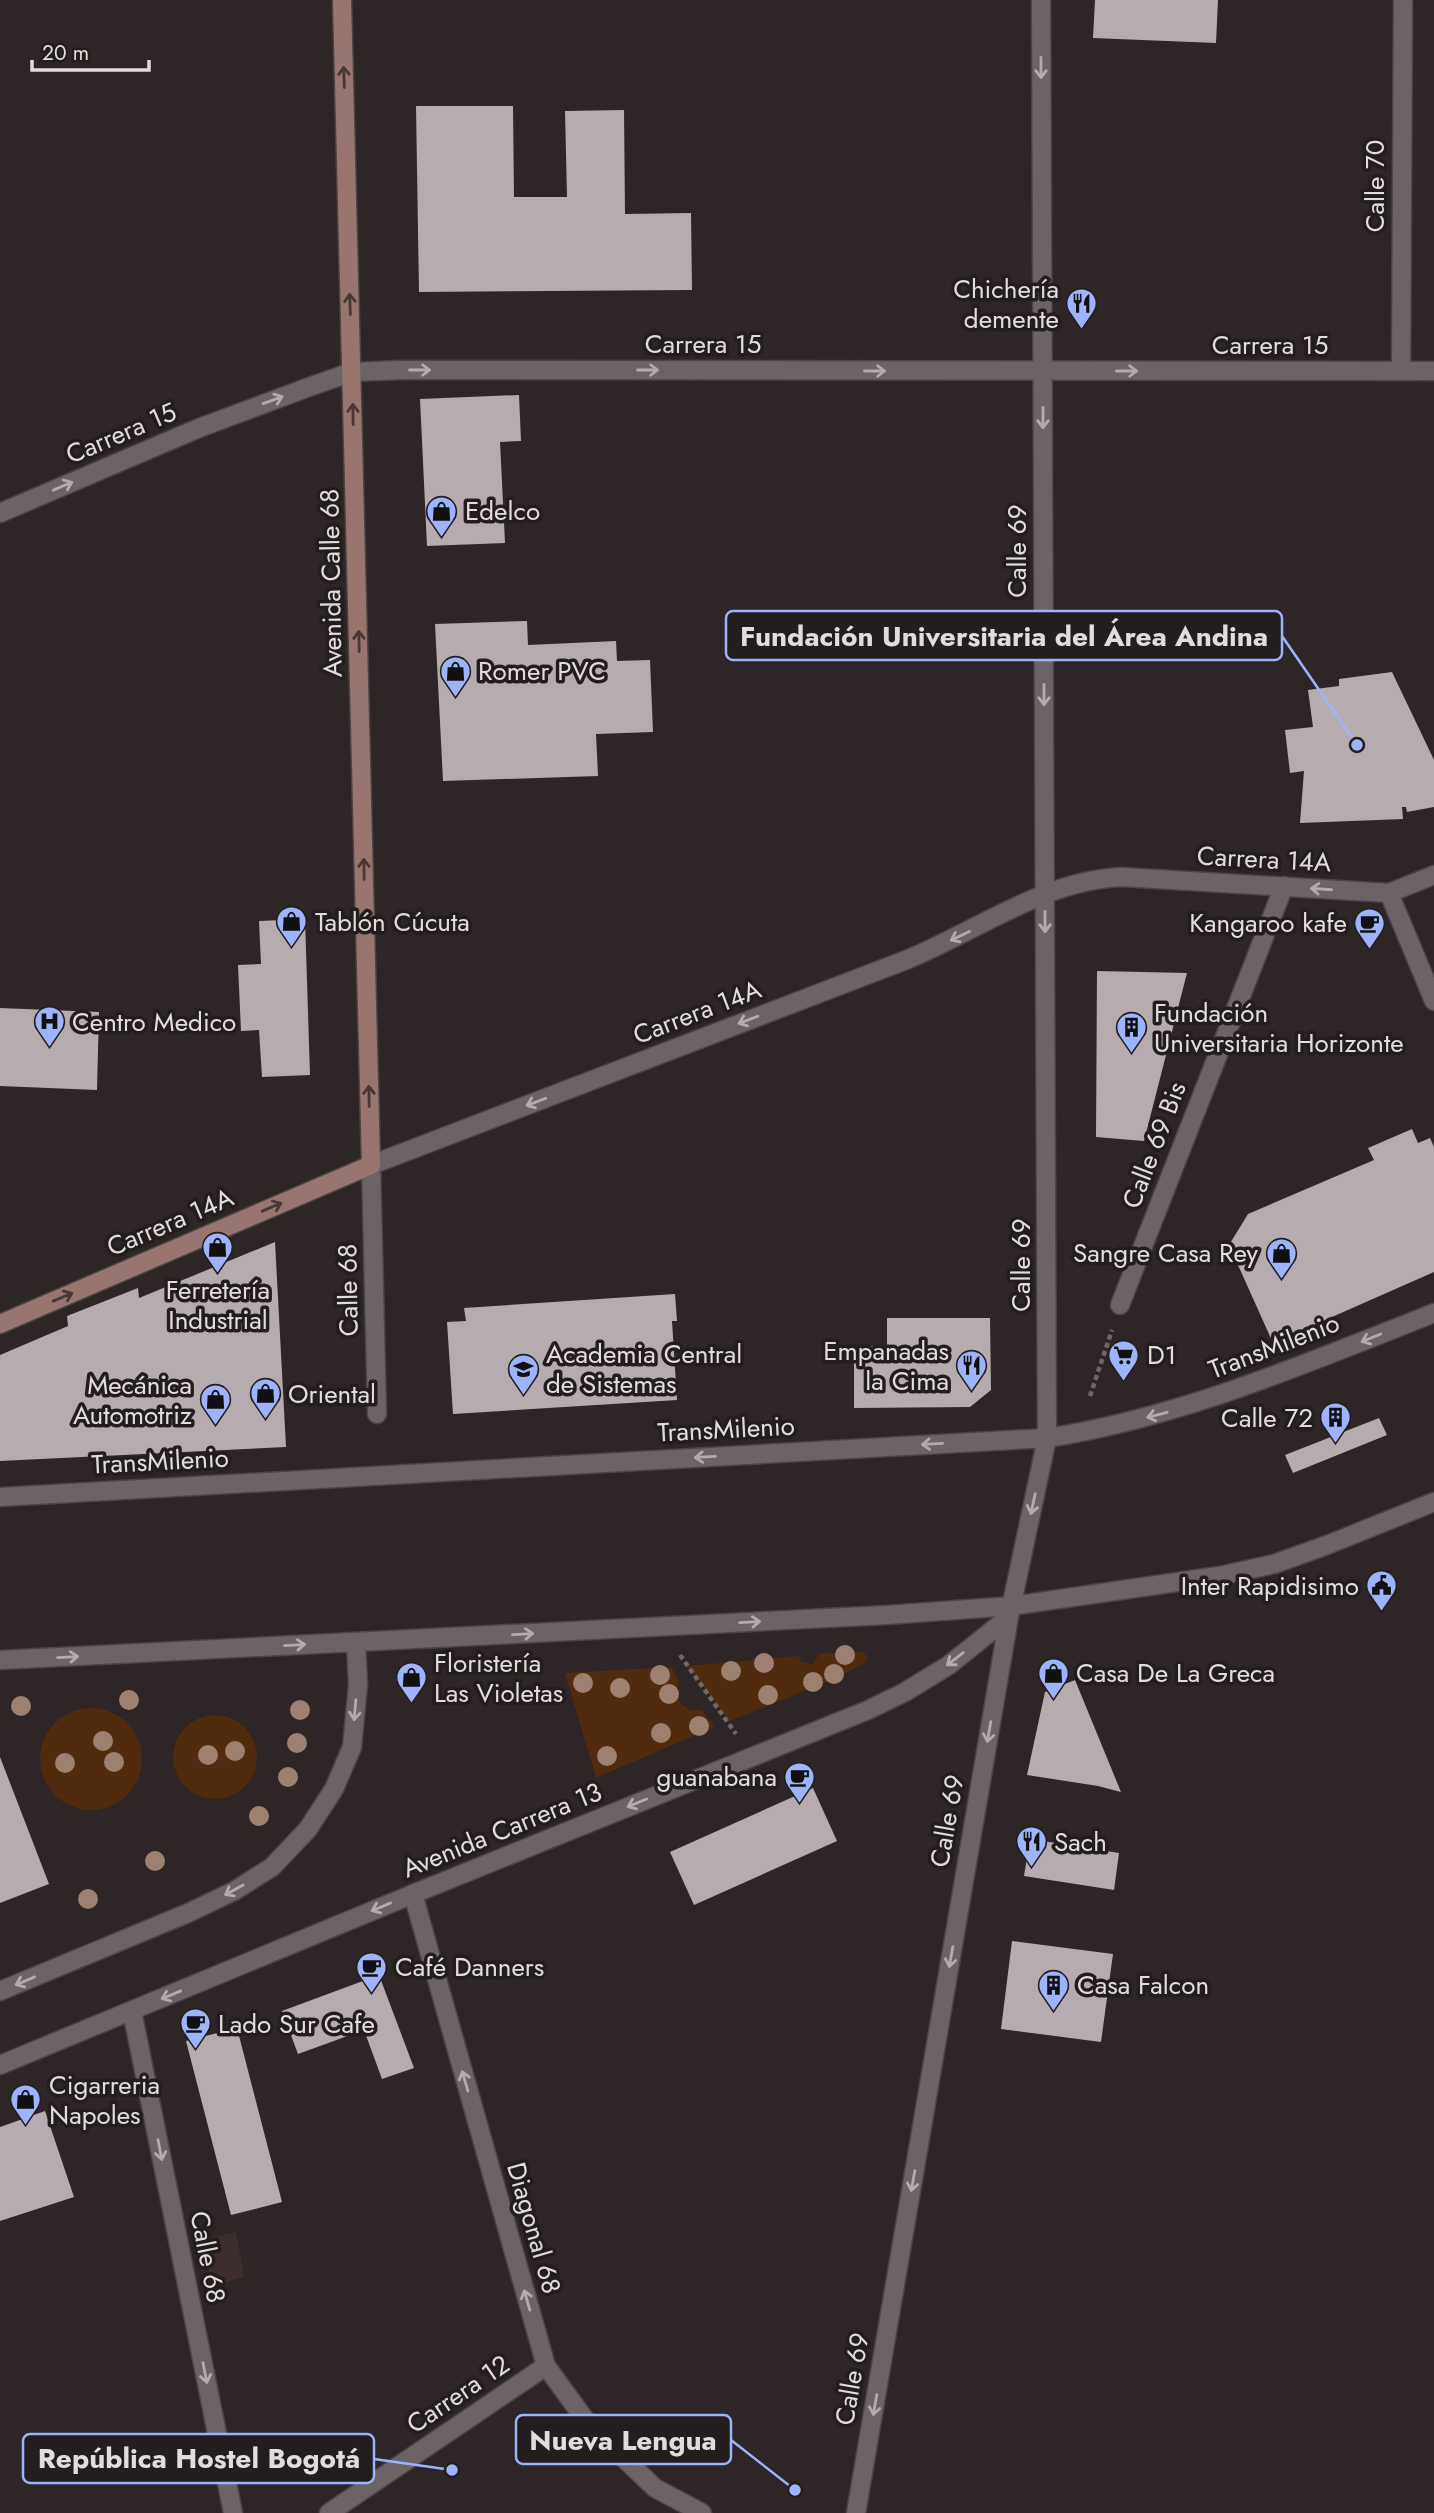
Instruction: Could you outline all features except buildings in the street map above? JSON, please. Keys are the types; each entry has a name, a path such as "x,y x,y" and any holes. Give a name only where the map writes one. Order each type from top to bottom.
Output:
{"main road":[{"name":"Avenida Calle 68","path":"342,0 371,1165"},
{"name":"Carrera 14A","path":"0,1324 371,1165"}],"street":[{"name":"Calle 69","path":"856,2513 1010,1611 1047,1438 1041,0"},
{"name":"Calle 70","path":"1401,371 1403,0"},
{"name":"Carrera 15","path":"0,513 199,428 352,372 1434,371"},
{"name":"Carrera 14A","path":"371,1165 917,956 1045,894 1073,884 1098,878 1122,877 1389,893 1434,875"},
{"name":"Calle 69 Bis","path":"1120,1306 1284,886"},
{"path":"1389,893 1434,1001"},
{"name":"Calle 68","path":"371,1165 377,1414"},
{"name":"TransMilenio","path":"0,1497 1047,1438 1161,1414 1255,1383 1434,1312"},
{"path":"0,1660 1010,1611 1170,1585 1274,1564 1434,1502"},
{"name":"Avenida Carrera 13","path":"0,2065 868,1710 905,1692 949,1665 1010,1611"},
{"path":"0,1991 188,1913 234,1891 272,1867 308,1829 334,1788 352,1748 358,1685 356,1642"},
{"name":"Diagonal 68","path":"413,1894 546,2366 589,2425 655,2488 702,2513"},
{"name":"Calle 68","path":"132,2011 233,2513"},
{"name":"Carrera 12","path":"330,2513 546,2366"}],"path":[{"path":"1090,1396 1120,1306"},
{"path":"675,1649 753,1757"}],"shaded area":[{"path":"862,1652 867,1656 866,1662 839,1677 730,1721 687,1666 800,1656 801,1662 813,1664 819,1654"},
{"path":"671,1667 679,1680 677,1690 680,1703 690,1710 702,1710 714,1727 596,1778 565,1673"},
{"path":"91,1708 110,1712 127,1723 138,1740 142,1759 138,1778 127,1795 110,1806 91,1810 72,1806 55,1795 44,1778 40,1759 44,1740 55,1723 72,1712"},
{"path":"215,1715 231,1718 250,1734 257,1757 254,1773 238,1792 215,1799 199,1796 180,1780 173,1757 176,1741 192,1722"},
{"path":"236,2232 244,2277 213,2285 199,2240"}],"place":[{"name":"Chichería demente","path":"1082,331"},
{"name":"Edelco","path":"442,538"},
{"name":"Romer PVC","path":"455,698"},
{"name":"Fundación Universitaria del Área Andina","path":"1357,745"},
{"name":"Tablón Cúcuta","path":"292,949"},
{"name":"Kangaroo kafe","path":"1370,950"},
{"name":"Centro Medico","path":"49,1049"},
{"name":"Fundación Universitaria Horizonte","path":"1131,1055"},
{"name":"Ferretería Industrial","path":"218,1274"},
{"name":"Sangre Casa Rey","path":"1281,1280"},
{"name":"D1","path":"1124,1382"},
{"name":"Empanadas la Cima","path":"972,1393"},
{"name":"Academia Central de Sistemas","path":"523,1396"},
{"name":"Oriental","path":"265,1421"},
{"name":"Mecánica Automotriz","path":"215,1427"},
{"name":"Calle 72","path":"1336,1445"},
{"name":"Inter Rapidisimo","path":"1382,1613"},
{"name":"Casa De La Greca","path":"1053,1700"},
{"name":"Floristería Las Violetas","path":"411,1705"},
{"name":"guanabana","path":"800,1804"},
{"name":"Sach","path":"1031,1869"},
{"name":"Café Danners","path":"372,1994"},
{"name":"Casa Falcon","path":"1054,2012"},
{"name":"Lado Sur Cafe","path":"195,2051"},
{"name":"Cigarreria Napoles","path":"26,2127"},
{"name":"República Hostel Bogotá","path":"452,2470"},
{"name":"Nueva Lengua","path":"795,2490"}]}
